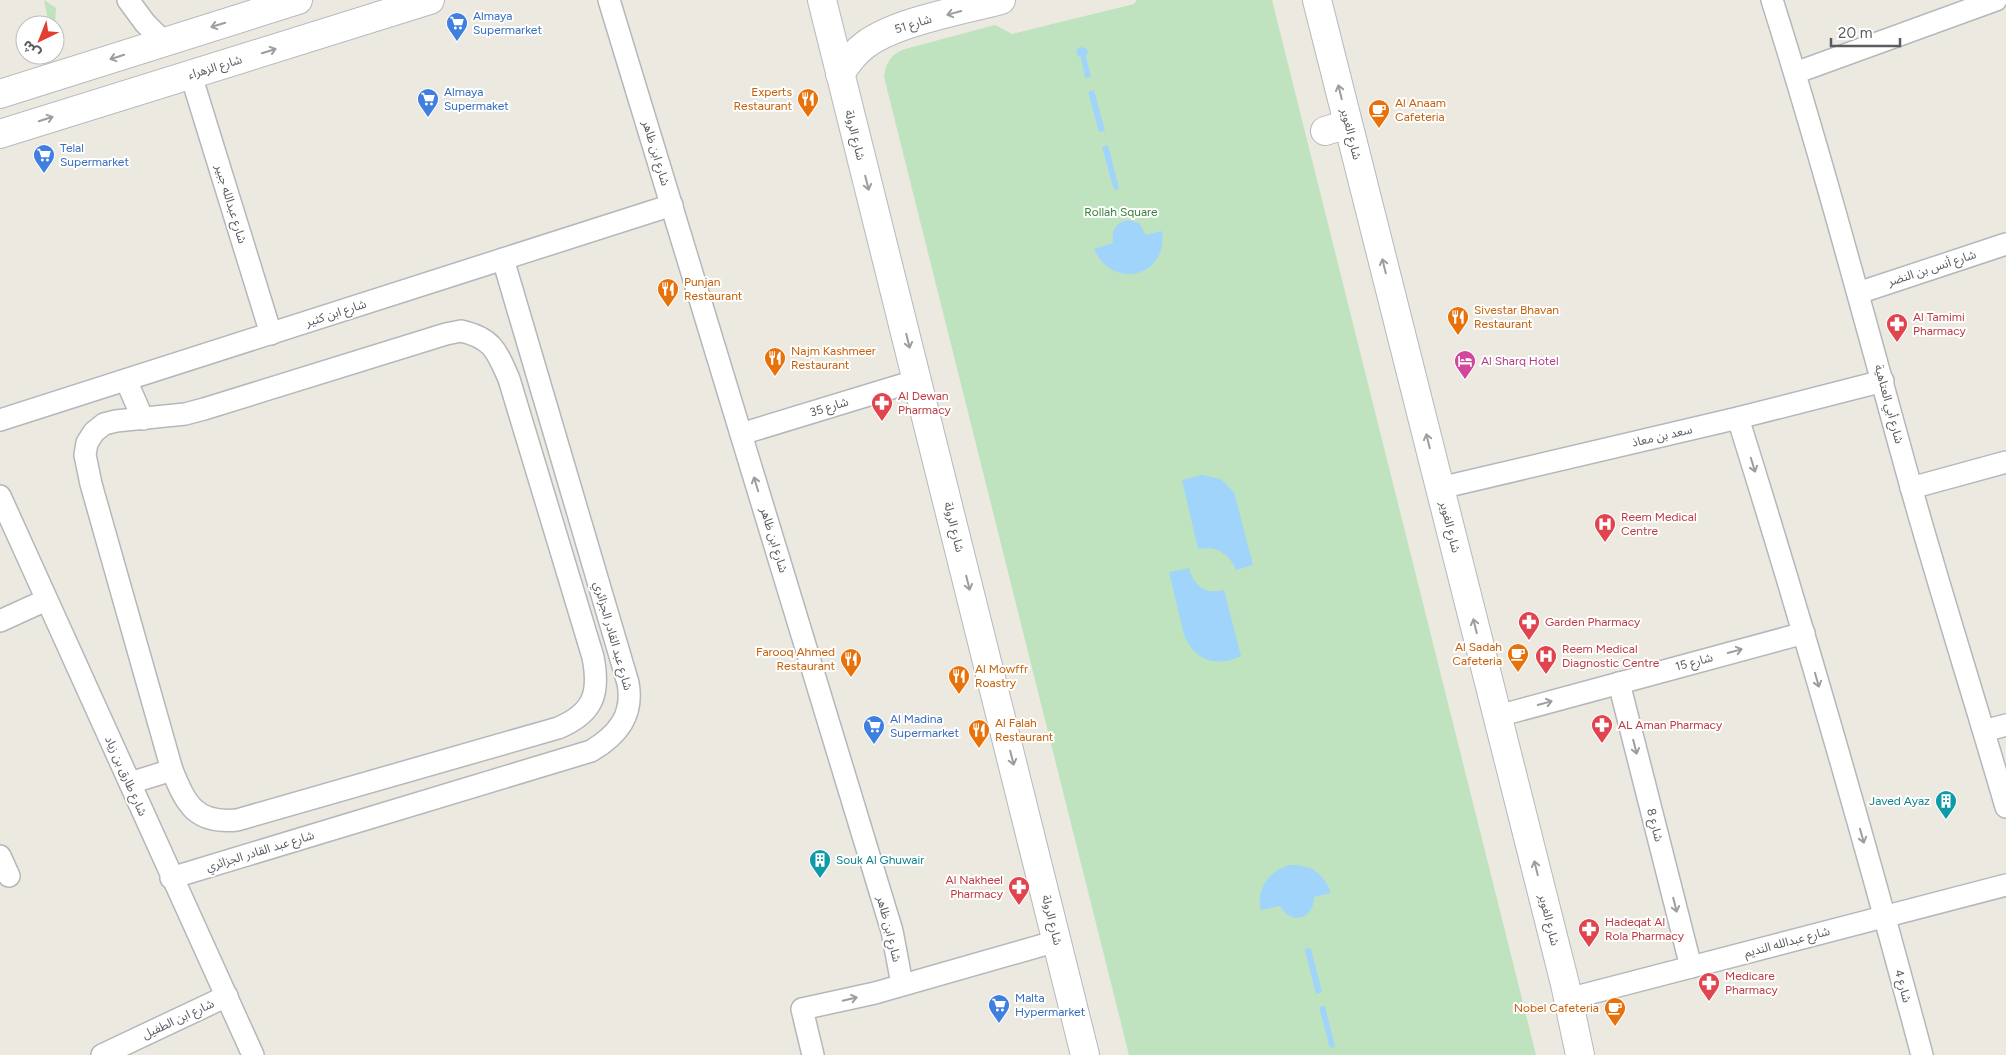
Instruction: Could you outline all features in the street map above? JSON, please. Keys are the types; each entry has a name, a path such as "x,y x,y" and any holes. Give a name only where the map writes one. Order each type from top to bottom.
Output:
{"street":[{"path":"128,0 145,23 164,42"},
{"path":"0,94 298,0"},
{"name":"شارع الزهراء","path":"0,134 430,0"},
{"name":"شارع ابن ظاهر","path":"609,0 893,936 902,984"},
{"name":"شارع الرولة","path":"822,0 1085,1055"},
{"name":"شارع 51","path":"840,74 860,49 887,32 916,22 1001,0"},
{"name":"شارع الغوير","path":"1317,0 1337,127 1404,393 1440,488 1439,530 1477,683 1498,716 1512,821 1568,999 1579,1054"},
{"name":"شارع أبي العتاهية","path":"1772,0 1858,292 1911,488 2006,807"},
{"path":"1795,73 1996,0"},
{"name":"شارع عبدالله جبير","path":"191,75 271,334"},
{"name":"شارع ابن كثير","path":"0,420 672,205"},
{"name":"شارع أنس بن النضر","path":"1858,292 2006,244"},
{"name":"شارع عبد القادر الجزائري","path":"171,878 591,751 601,746 613,736 628,711 630,697 503,259"},
{"path":"461,331 476,334 489,343 498,356 509,380 587,638 596,673 596,692 588,708 575,721 237,820 221,822 206,818 184,799 172,770 91,484 85,456 87,443 94,432 104,424 143,419 185,414 204,409 446,334 461,331"},
{"path":"509,380 535,369"},
{"path":"126,380 143,419"},
{"name":"شارع 35","path":"741,434 918,380"},
{"name":"سعد بن معاذ","path":"1440,488 1738,418 1883,381"},
{"name":"شارع 4","path":"1738,418 1804,633 1885,917 1922,1055"},
{"path":"1911,488 2006,462"},
{"name":"شارع طارق بن زياد","path":"0,496 171,878 253,1055"},
{"path":"0,621 46,600"},
{"name":"شارع 15","path":"1498,716 1804,633"},
{"name":"شارع 8","path":"1619,683 1691,967"},
{"path":"1984,731 2006,725"},
{"path":"536,733 544,766"},
{"path":"130,783 172,770"},
{"path":"0,856 10,876"},
{"name":"شارع عبدالله النديم","path":"1568,999 2006,885"},
{"path":"813,1055 802,1009 875,993 1057,941"},
{"name":"شارع ابن الطفيل","path":"102,1055 227,996"}],"green space":[{"path":"44,0 56,8 56,15 47,15"},
{"name":"Rollah Square","path":"1137,0 1272,0 1536,1055 1129,1055 884,77 890,59 896,53 905,49 995,25 1012,34 1134,4"}],"water":[{"path":"1078,48 1087,49 1088,52 1086,57 1091,77 1085,78 1081,58 1076,54"},
{"path":"1094,90 1105,131 1099,132 1088,92"},
{"path":"1108,145 1119,188 1116,191 1113,187 1102,147"},
{"path":"1128,220 1139,223 1146,235 1162,231 1162,247 1157,259 1148,268 1137,273 1125,274 1113,270 1102,262 1094,249 1113,243 1113,231 1117,225"},
{"path":"1202,475 1221,479 1234,492 1253,565 1236,570 1230,559 1221,552 1205,548 1198,549 1182,480"},
{"path":"1189,568 1194,580 1201,588 1211,591 1224,590 1241,656 1232,660 1207,660 1194,651 1189,644 1184,635 1169,572"},
{"path":"1290,865 1304,866 1315,871 1324,880 1331,893 1314,897 1310,911 1301,917 1290,916 1280,906 1261,910 1261,893 1266,880 1276,871"},
{"path":"1306,948 1311,949 1322,992 1316,994 1305,950"},
{"path":"1325,1006 1335,1047 1330,1048 1319,1007"}],"place":[{"name":"Almaya Supermarket","path":"457,42"},
{"name":"Almaya Supermaket","path":"428,118"},
{"name":"Experts Restaurant","path":"808,118"},
{"name":"Al Anaam Cafeteria","path":"1379,129"},
{"name":"Telal Supermarket","path":"44,174"},
{"name":"Punjan Restaurant","path":"668,308"},
{"name":"Sivestar Bhavan Restaurant","path":"1458,336"},
{"name":"Al Tamimi Pharmacy","path":"1897,343"},
{"name":"Najm Kashmeer Restaurant","path":"775,377"},
{"name":"Al Sharq Hotel","path":"1465,380"},
{"name":"Al Dewan Pharmacy","path":"882,422"},
{"name":"Reem Medical Centre","path":"1605,543"},
{"name":"Garden Pharmacy","path":"1529,641"},
{"name":"Al Sadah Cafeteria","path":"1518,673"},
{"name":"Reem Medical Diagnostic Centre","path":"1546,675"},
{"name":"Farooq Ahmed Restaurant","path":"851,678"},
{"name":"Al Mowffr Roastry","path":"959,695"},
{"name":"AL Aman Pharmacy","path":"1602,744"},
{"name":"Al Madina Supermarket","path":"874,745"},
{"name":"Al Falah Restaurant","path":"979,749"},
{"name":"Javed Ayaz","path":"1946,820"},
{"name":"Souk Al Ghuwair","path":"820,879"},
{"name":"Al Nakheel Pharmacy","path":"1019,906"},
{"name":"Hadeqat Al Rola Pharmacy","path":"1589,948"},
{"name":"Medicare Pharmacy","path":"1709,1002"},
{"name":"Malta Hypermarket","path":"999,1024"},
{"name":"Nobel Cafeteria","path":"1615,1027"}]}
